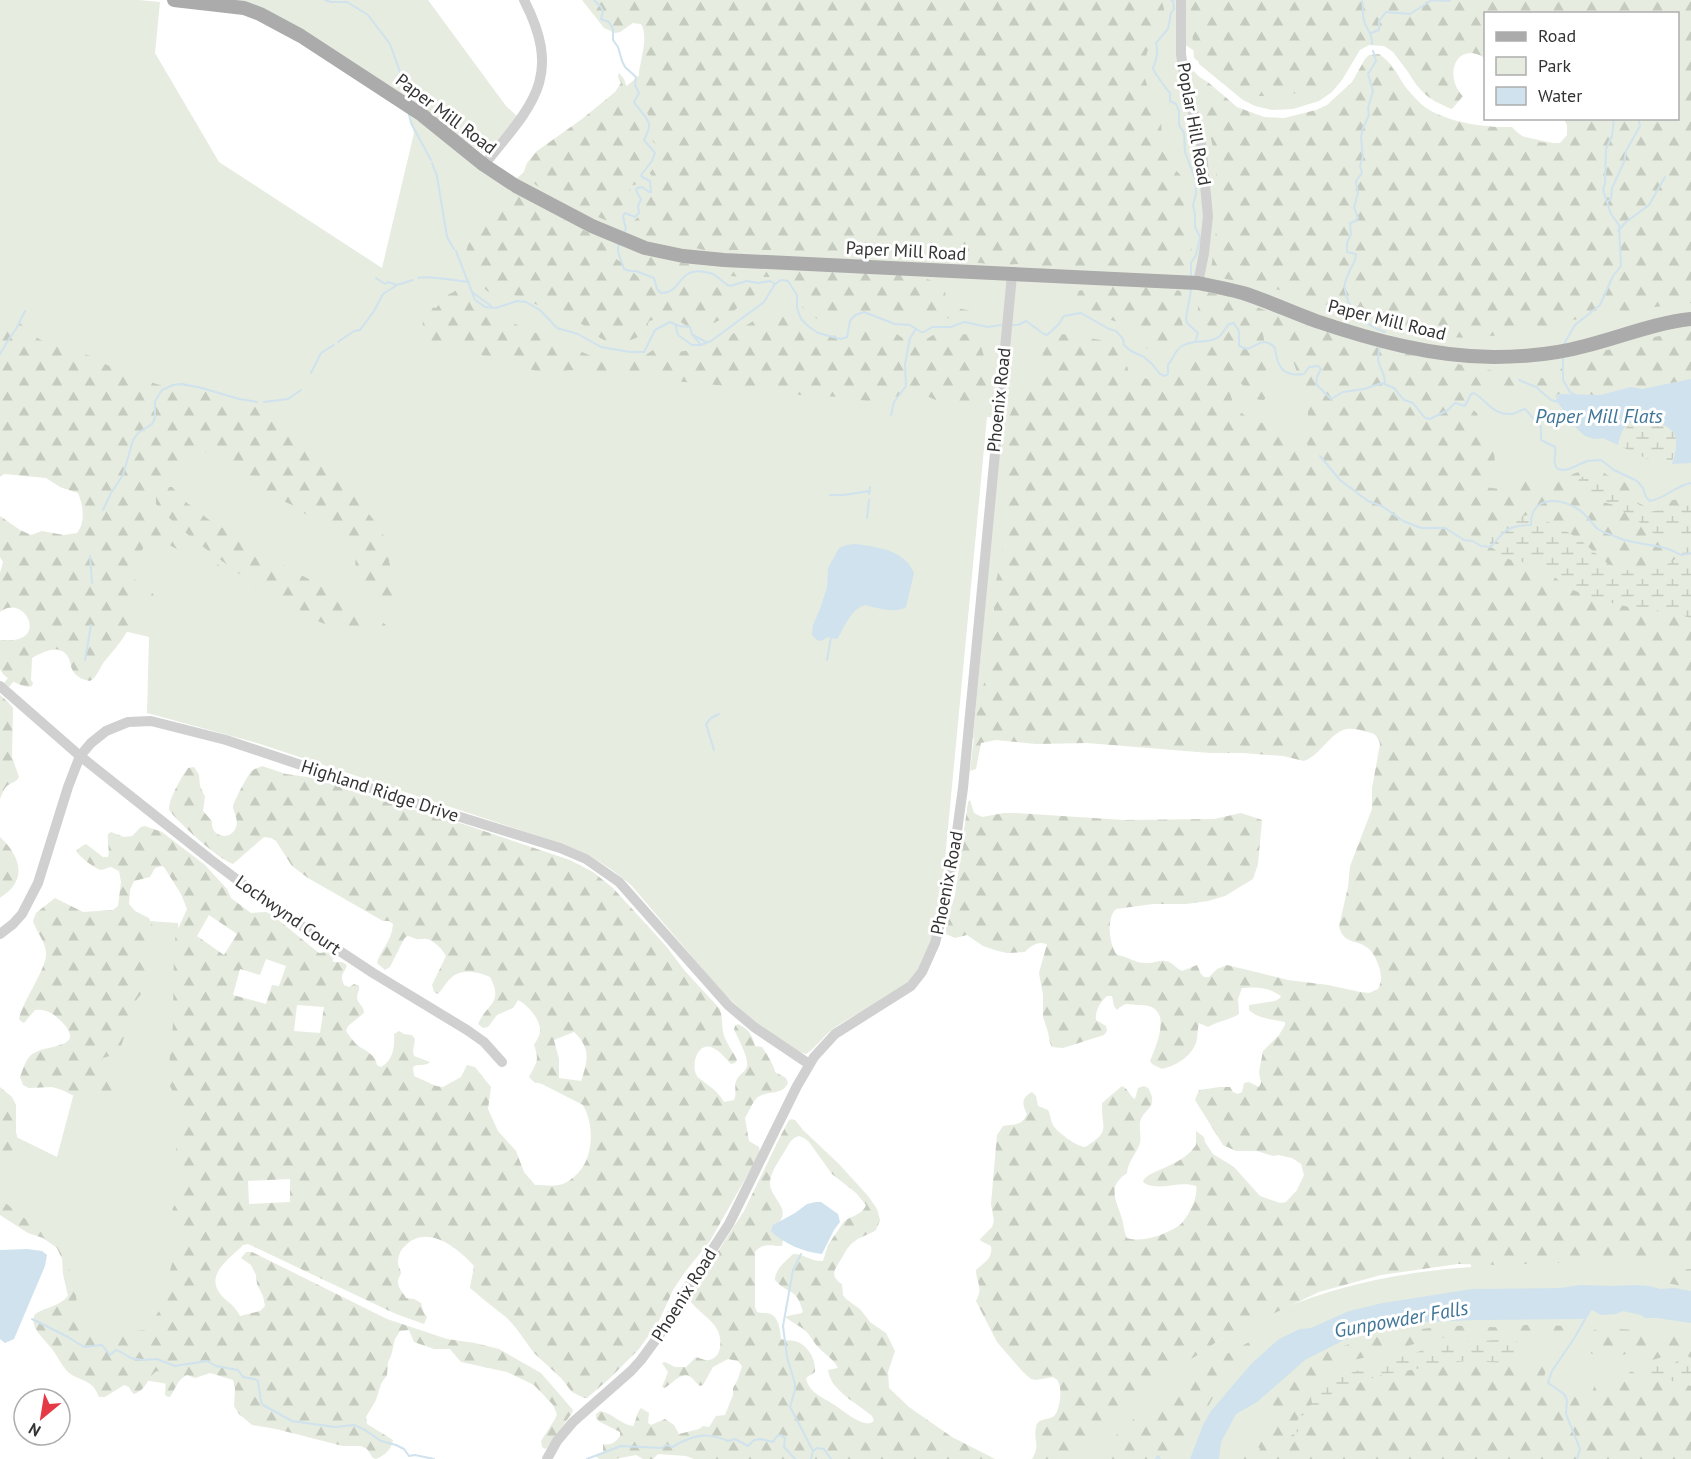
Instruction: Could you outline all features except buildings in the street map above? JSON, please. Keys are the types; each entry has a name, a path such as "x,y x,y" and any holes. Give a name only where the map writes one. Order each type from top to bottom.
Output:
{"main road":[{"name":"Paper Mill Road","path":"174,0 244,8 301,36 422,115 484,165 516,186 592,226 645,248 665,253 724,260 1198,283 1244,294 1349,331 1410,346 1465,356 1495,357 1556,352 1586,346 1660,324 1691,319"}],"street":[{"path":"484,165 526,112 542,77 542,42 525,0"},
{"name":"Poplar Hill Road","path":"1181,0 1181,54 1185,81 1201,143 1208,216 1198,283"},
{"name":"Phoenix Road","path":"547,1459 557,1441 573,1422 626,1376 652,1346 729,1224 808,1064 835,1034 911,986 922,972 930,956 942,919 952,872 964,777 1012,275"},
{"name":"Lochwynd Court","path":"0,686 80,756 276,909 373,973 467,1030 484,1042 502,1062"},
{"name":"Highland Ridge Drive","path":"0,934 22,914 38,884 80,756 98,736 116,726 141,720 165,723 226,740 409,801 561,848 586,859 619,882 728,1005 754,1027 808,1064"}],"green space":[{"path":"0,0 160,2 155,53 219,162 382,268 414,133 408,114 493,179 510,184 729,0 1691,0 1691,1459 1033,1459 1201,1352 1241,1328 1280,1309 1360,1284 1415,1273 1471,1267 1461,1063 1415,719 1351,711 1327,735 973,738 1002,417 987,417 941,902 931,941 920,969 908,984 833,1029 806,1054 794,1050 758,1025 723,993 631,885 589,855 257,743 147,713 149,637 65,617 9,687 4,683 68,605 123,507 0,453"},
{"path":"213,0 428,0 506,106 517,116 488,152 482,153 306,35"},
{"path":"582,0 1161,0 1164,15 1151,39 1144,74 1159,110 1167,157 1183,182 1191,241 1190,259 1179,272 1133,269 1074,270 956,260 855,256 835,258 813,252 782,250 704,250 637,235 630,232 633,222 641,214 646,196 655,194 650,173 660,155 659,147 653,142 653,126 643,105 643,93 639,79 644,42 643,29 641,24 633,23 615,33 604,28"},
{"path":"1190,0 1691,0 1691,303 1570,320 1555,326 1512,334 1468,338 1451,337 1342,310 1288,292 1214,277 1211,270 1218,216 1217,182 1214,152 1201,88 1195,74 1237,107 1264,117 1284,118 1327,105 1352,82 1369,55 1379,54 1391,66 1407,90 1427,109 1469,124 1512,127 1528,139 1560,143 1567,135 1564,120 1679,120 1679,12 1484,12 1484,58 1467,54 1460,57 1456,63 1454,79 1463,96 1452,109 1424,93 1394,50 1380,42 1372,41 1359,49 1335,83 1303,92 1274,96 1240,94 1194,58"},
{"path":"619,73 629,93 630,110 642,123 642,142 648,154 637,171 641,183 630,186 631,201 619,207 620,220 616,224 548,192 523,174 527,163 537,151 615,92 621,83"},
{"path":"505,191 523,196 571,224 613,244 613,257 637,276 659,282 665,291 686,284 724,288 741,283 765,286 761,292 714,323 696,329 674,318 663,318 649,321 646,330 631,340 607,341 579,323 512,294 489,292 477,279 466,253 467,248 472,239 495,217"},
{"path":"643,255 665,261 699,265 916,276 928,279 945,290 946,298 951,306 971,311 977,315 932,321 913,316 863,312 853,313 829,323 810,315 802,307 802,289 786,280 731,276 705,267 676,274 644,265 639,258"},
{"path":"1090,287 1164,287 1180,291 1183,302 1182,322 1187,333 1185,339 1169,356 1161,359 1125,327 1113,320 1088,313 1078,306 1075,300 1079,291"},
{"path":"458,289 466,293 473,309 484,315 505,318 524,329 589,355 627,360 638,360 653,350 678,352 704,348 718,343 775,310 803,328 821,336 851,332 878,332 923,341 935,334 948,336 968,334 976,338 981,346 991,374 993,395 990,399 962,405 943,403 919,393 903,394 880,403 674,381 621,372 574,370 543,373 471,352 453,343 426,344 423,322 427,301 431,307 436,308 441,297"},
{"path":"1208,292 1239,300 1370,346 1500,373 1543,378 1554,376 1569,361 1584,355 1691,329 1691,379 1642,389 1630,387 1600,395 1558,394 1552,401 1534,391 1525,389 1490,388 1474,392 1464,403 1477,413 1485,439 1494,452 1494,470 1485,476 1483,481 1484,485 1490,488 1501,488 1534,476 1567,478 1596,466 1607,475 1630,486 1638,503 1645,506 1688,497 1691,492 1691,570 1676,612 1691,619 1691,1258 1498,1265 1458,1264 1381,1275 1319,1292 1241,1329 1171,1371 1113,1418 1075,1459 1032,1459 1036,1449 1037,1424 1041,1420 1054,1416 1058,1409 1059,1382 1053,1377 1031,1379 1022,1371 997,1342 976,1301 980,1288 976,1270 988,1260 991,1254 991,1246 980,1239 992,1227 994,1221 991,1204 997,1135 1003,1126 1023,1121 1027,1114 1023,1102 1026,1097 1032,1092 1036,1096 1038,1106 1048,1110 1055,1128 1072,1142 1085,1147 1102,1133 1102,1103 1122,1086 1135,1099 1138,1088 1144,1086 1148,1088 1152,1104 1140,1122 1139,1146 1127,1173 1115,1188 1115,1199 1127,1238 1139,1240 1166,1233 1181,1224 1188,1215 1196,1196 1196,1186 1183,1184 1157,1186 1143,1181 1149,1175 1187,1155 1196,1145 1196,1131 1204,1137 1213,1154 1234,1167 1260,1196 1280,1203 1286,1202 1297,1190 1304,1175 1301,1164 1292,1158 1257,1151 1236,1151 1223,1145 1195,1100 1199,1090 1230,1087 1238,1094 1242,1092 1244,1083 1249,1082 1259,1087 1263,1051 1279,1035 1285,1022 1257,1015 1249,1010 1249,1005 1275,1001 1281,996 1262,988 1242,988 1238,999 1239,1014 1208,1027 1199,1023 1196,1043 1190,1053 1172,1066 1162,1069 1150,1061 1161,1026 1157,1011 1150,1006 1127,1004 1117,1010 1112,996 1107,996 1096,1013 1096,1020 1106,1026 1107,1031 1104,1035 1063,1048 1052,1047 1043,1017 1043,995 1039,973 1047,944 1035,944 1025,952 1007,953 983,946 967,935 955,938 946,934 946,923 955,895 968,802 970,800 974,813 982,817 1015,813 1124,820 1214,819 1241,813 1262,820 1258,864 1253,879 1225,896 1208,901 1116,909 1110,925 1114,951 1117,955 1141,963 1168,962 1182,971 1197,965 1204,977 1209,977 1217,969 1227,965 1288,980 1369,993 1378,989 1381,981 1376,959 1371,951 1347,939 1339,926 1348,887 1350,866 1372,809 1372,788 1380,744 1374,734 1354,729 1341,731 1304,761 1283,756 1243,753 1210,753 1087,743 1036,744 996,740 981,743 976,769 970,771 979,696 987,676 994,612 994,589 1001,561 1005,516 1005,427 1015,403 1038,375 1044,348 1051,340 1063,334 1110,343 1125,357 1131,373 1159,382 1169,379 1182,369 1199,342 1214,341 1213,332 1198,313 1202,293","holes":["1265,329 1279,335 1292,358 1299,378 1301,394 1308,409 1307,452 1296,450 1274,429 1242,414 1232,401 1230,391 1235,379 1255,398 1264,400 1267,396 1266,350 1263,334"]},
{"path":"0,311 47,343 91,356 131,376 163,386 176,382 231,402 253,405 290,422 298,432 310,456 338,476 377,524 389,545 391,570 403,588 394,606 355,573 356,552 335,530 292,505 253,487 234,467 197,448 184,455 153,482 147,489 142,502 176,535 223,568 235,580 156,538 145,544 139,557 127,571 154,595 152,598 132,598 132,617 126,633 90,681 76,675 70,660 61,650 46,651 32,658 32,686 24,686 8,679 0,669 0,640 16,640 25,635 29,629 29,621 18,609 9,608 0,612 0,573 3,562 0,557 0,516 31,535 42,531 64,535 77,533 82,524 83,513 78,493 60,487 46,478 4,474 0,477"},
{"path":"1651,421 1671,428 1676,438 1672,464 1645,458 1618,445 1625,428 1632,423"},
{"path":"1594,476 1615,487 1649,512 1691,505 1691,619 1676,612 1647,611 1607,602 1567,588 1549,572 1531,564 1508,559 1491,547 1488,536 1493,527 1527,515 1556,525 1579,539 1607,563 1621,570 1642,571 1662,568 1681,555 1687,547 1679,538 1656,535 1614,505 1595,500 1575,489 1580,477"},
{"path":"162,487 172,487 187,503 212,522 283,565 370,613 386,625 364,633 328,625 249,584 242,576 194,540 156,504 156,495"},
{"path":"0,695 13,708 12,757 19,777 6,787 0,799"},
{"path":"262,766 286,774 329,780 367,795 570,860 593,872 613,888 720,1009 724,1035 737,1060 731,1064 716,1049 703,1047 697,1055 694,1066 698,1077 724,1102 734,1100 736,1081 747,1066 745,1052 734,1029 738,1024 750,1033 755,1046 762,1047 775,1072 786,1078 788,1083 782,1090 758,1097 745,1118 749,1141 759,1147 760,1153 710,1241 673,1290 659,1321 639,1349 587,1398 572,1392 561,1378 534,1353 507,1318 470,1288 474,1266 460,1252 432,1237 414,1240 403,1248 398,1258 401,1275 398,1285 406,1298 421,1303 427,1317 424,1324 396,1314 248,1244 243,1245 217,1274 215,1280 221,1295 240,1316 260,1311 265,1306 251,1265 241,1258 246,1252 252,1252 387,1319 447,1339 499,1349 541,1373 573,1410 545,1449 541,1441 557,1414 553,1405 534,1385 507,1372 461,1362 450,1349 434,1349 414,1342 409,1330 400,1331 395,1339 388,1362 387,1375 366,1417 367,1424 393,1440 387,1452 376,1459 361,1446 343,1446 252,1425 239,1414 234,1406 233,1380 210,1373 195,1378 187,1375 179,1382 170,1397 165,1395 165,1374 157,1371 139,1392 134,1394 129,1387 124,1385 105,1397 99,1397 91,1385 66,1370 34,1325 35,1314 68,1296 62,1259 57,1248 43,1238 28,1233 0,1215 0,1200 24,1218 46,1226 65,1243 78,1313 90,1327 98,1330 126,1332 144,1330 147,1327 164,1302 179,1240 180,1226 171,1215 183,1191 185,1173 176,1149 178,1102 168,1082 168,1077 173,1024 174,944 187,909 181,894 164,867 155,868 150,877 134,881 130,890 129,904 135,911 149,918 158,937 143,976 142,993 137,999 119,1053 103,1058 100,1063 99,1069 106,1075 118,1096 111,1101 104,1102 88,1095 72,1095 52,1087 29,1088 23,1085 20,1077 30,1056 61,1045 70,1037 68,1030 60,1020 46,1011 35,1010 24,1023 19,1019 46,958 44,944 33,921 36,913 55,898 83,912 113,910 118,906 121,882 119,871 111,867 98,869 76,851 86,844 103,857 108,857 108,834 111,832 124,837 132,836 145,826 162,832 205,865 227,889 231,898 251,913 271,914 319,953 328,952 332,955 333,962 342,962 347,965 342,976 344,985 359,986 357,998 364,1013 348,1026 346,1031 356,1044 372,1055 377,1065 381,1067 391,1057 394,1034 399,1031 412,1035 415,1039 414,1056 430,1062 413,1067 414,1076 443,1087 461,1077 467,1065 475,1067 491,1087 488,1109 498,1131 516,1151 524,1172 535,1185 565,1183 575,1176 586,1161 591,1132 583,1105 534,1082 529,1077 536,1062 537,1055 534,1045 539,1037 540,1027 536,1017 525,1005 518,1000 513,1008 497,1015 488,1027 483,1028 478,1024 495,998 494,986 490,977 475,972 460,973 449,980 438,994 434,992 432,985 446,956 430,940 407,936 390,967 385,970 377,963 392,930 393,924 389,921 383,921 308,878 292,866 276,841 271,838 264,837 233,864 200,840 169,810 179,783 188,768 194,767 199,775 200,786 205,797 203,811 212,821 213,830 219,835 227,836 234,831 237,825 233,808 243,785 250,773","holes":["209,915 237,934 224,955 197,936","266,959 286,966 279,986 272,985 266,1004 233,995 240,969 260,975","297,1005 324,1007 320,1033 294,1031","574,1032 586,1049 587,1055 581,1081 559,1078 559,1059 554,1040","290,1179 290,1202 249,1204 248,1181"]},
{"path":"0,837 13,853 19,872 13,887 0,898"},
{"path":"120,919 178,923 185,1035 197,1110 174,1385 84,1370 62,1246 0,1214 0,1129 57,1157"},
{"path":"0,1087 12,1097 16,1105 16,1132 20,1148 17,1155 13,1157 0,1154"},
{"path":"789,1120 796,1121 839,1164 877,1209 880,1220 876,1230 857,1239 849,1246 834,1274 837,1281 842,1284 843,1295 846,1299 860,1309 870,1322 886,1333 895,1351 888,1372 889,1388 909,1407 952,1437 995,1459 694,1459 686,1456 658,1454 653,1459 643,1459 636,1455 615,1459 596,1457 603,1452 603,1444 613,1443 620,1436 620,1432 596,1418 596,1414 600,1411 633,1426 641,1408 649,1413 648,1423 651,1425 665,1419 674,1425 679,1434 703,1426 709,1427 716,1416 725,1415 742,1366 738,1361 728,1359 713,1367 703,1385 700,1386 685,1375 664,1388 662,1387 668,1372 662,1363 665,1362 675,1367 686,1367 696,1357 710,1360 717,1355 720,1346 718,1331 689,1299 744,1211","holes":["799,1136 804,1138 832,1174 856,1193 866,1205 862,1211 843,1223 828,1245 823,1261 793,1254 779,1269 775,1280 798,1298 803,1312 785,1317 809,1334 818,1347 834,1362 838,1368 828,1370 834,1384 872,1416 874,1421 869,1423 854,1418 810,1388 806,1378 815,1372 810,1353 800,1343 781,1339 774,1316 757,1312 755,1307 755,1252 764,1246 782,1246 783,1240 777,1236 773,1228 781,1220 783,1213 770,1186 771,1176 790,1142"]},
{"path":"1691,1269 1691,1288 1662,1282 1655,1278 1656,1275 1668,1270"},
{"path":"1534,1324 1568,1327 1561,1337 1514,1333 1464,1335 1423,1341 1393,1351 1340,1363 1329,1369 1323,1376 1311,1398 1312,1403 1315,1404 1331,1393 1364,1379 1401,1370 1462,1363 1536,1364 1546,1367 1542,1387 1549,1400 1564,1403 1572,1397 1561,1384 1564,1379 1574,1385 1580,1407 1584,1412 1595,1384 1601,1380 1655,1377 1691,1386 1691,1459 1239,1459 1250,1451 1259,1454 1260,1449 1253,1436 1271,1418 1266,1410 1295,1373 1317,1357 1345,1345 1407,1331 1453,1326 1506,1327"},
{"path":"1600,1328 1691,1333 1691,1358 1686,1355 1675,1360 1662,1357 1646,1362 1628,1354 1609,1356 1592,1354 1580,1344 1584,1334"},
{"path":"1274,1334 1267,1342 1238,1361 1223,1379 1185,1449 1175,1459 1094,1459 1125,1426 1195,1370 1263,1335"},
{"path":"1513,1339 1525,1346 1516,1360 1510,1363 1465,1361 1381,1375 1333,1392 1293,1437 1288,1438 1303,1412 1337,1377 1427,1349 1464,1342"},
{"path":"1680,1359 1691,1361 1691,1384 1628,1374 1642,1366 1669,1367"}],"water":[{"name":"Paper Mill Flats","path":"1691,379 1691,463 1672,464 1676,439 1672,431 1660,423 1636,421 1630,423 1622,431 1618,445 1603,438 1594,439 1585,436 1577,429 1556,400 1558,394 1600,395 1631,387 1642,389"},
{"path":"856,544 889,551 910,565 914,573 906,607 892,610 865,605 852,614 838,638 828,637 821,641 817,640 812,635 813,625 827,587 828,568 839,548"},
{"path":"821,1202 838,1214 840,1222 822,1254 795,1247 771,1231 773,1225 807,1204"},
{"path":"0,1250 42,1251 47,1255 45,1266 14,1339 5,1343 0,1339"},
{"name":"Gunpowder Falls","path":"1580,1285 1636,1285 1691,1291 1691,1323 1645,1318 1623,1311 1601,1315 1592,1310 1581,1319 1424,1322 1390,1327 1344,1340 1305,1360 1257,1402 1236,1414 1221,1442 1219,1459 1190,1459 1211,1411 1252,1363 1279,1339 1300,1329 1311,1328 1349,1311 1383,1303 1472,1289 1560,1288"}],"waterway":[{"path":"325,0 347,2 368,15 390,44 407,98"},
{"path":"594,0 603,11 601,19 609,22 613,29 613,40 625,67 636,77 635,85 639,93 634,102 648,121 649,128 644,140 655,153 641,175 650,181 651,192 642,187 637,188 636,191 641,199 638,206 639,213 635,217 625,213 623,216 626,229 624,233"},
{"path":"1171,0 1174,9 1168,29 1156,43 1157,56 1153,68 1170,93 1170,101 1176,104 1179,111 1179,125 1184,133 1185,152 1196,181 1193,205 1195,227 1200,237 1196,255 1191,263 1191,276"},
{"path":"1362,0 1363,18 1372,44"},
{"path":"1371,33 1379,30 1379,21 1386,12 1410,14 1432,0 1450,0"},
{"path":"1373,51 1376,61 1368,74 1373,91 1368,108 1369,115 1361,138 1362,173 1356,181 1358,193 1354,207 1358,218 1350,223 1351,234 1347,243 1347,252 1356,254 1356,257 1345,287 1349,304 1359,316 1371,326 1385,332"},
{"path":"409,114 411,123 431,160"},
{"path":"1564,344 1575,325 1600,305 1613,276 1621,266 1619,225 1611,214 1603,190 1606,149 1612,136 1614,120"},
{"path":"1607,202 1611,199 1612,188 1624,162 1626,151 1640,126 1638,120"},
{"path":"432,163 437,176 447,237 454,249"},
{"path":"1618,231 1649,205 1665,177"},
{"path":"619,242 618,253 624,269 654,278 657,289 661,293 674,289 691,272 699,271 713,274 730,286 747,281 758,283 770,281 775,284"},
{"path":"456,251 475,300 485,307 496,308 517,301 526,302 540,310 557,328 578,334 601,347 644,352 655,330 670,322 690,327 692,334 701,345"},
{"path":"376,278 385,284 388,282 397,285"},
{"path":"418,278 469,282"},
{"path":"338,342 354,331 360,330 383,294 397,285 413,280"},
{"path":"675,324 678,335 692,345 701,345 711,341 764,302 775,284 781,280 788,281 797,295 797,308 801,319 808,326 818,333 841,339 847,337 850,321 855,315 864,312 895,324 910,325 921,332 932,327 951,327 964,322 988,327 1001,325"},
{"path":"1191,290 1186,318 1187,323 1198,333 1196,340"},
{"path":"472,292 491,306"},
{"path":"0,354 25,311"},
{"path":"1013,325 1026,321 1047,335 1064,316 1081,313 1116,331 1123,339 1124,345 1144,357 1160,374 1165,376 1168,374 1168,365 1180,348 1191,342 1216,339 1229,324 1234,323 1239,331 1239,346 1247,349 1261,342 1271,344 1275,348 1277,360 1286,372 1304,374 1309,367 1318,366 1321,369 1316,384 1331,399 1343,392 1382,383 1394,388 1404,400 1413,403 1425,418 1430,419 1448,410 1455,403 1465,406 1471,394 1474,393 1491,407 1505,414 1513,414 1525,409 1541,427 1541,440 1555,447 1555,464 1558,469 1569,469 1587,461 1601,460 1614,470 1637,481 1650,501 1691,483"},
{"path":"891,415 894,402 906,386 905,364 910,338 916,329"},
{"path":"693,335 706,342"},
{"path":"311,373 321,353 334,345"},
{"path":"1380,347 1378,359 1385,384"},
{"path":"1563,358 1563,380 1570,392 1579,397"},
{"path":"1519,380 1536,387 1551,400 1558,402"},
{"path":"103,510 123,475 133,440 138,433 152,424 155,418 155,401 162,390 182,384 257,402"},
{"path":"264,402 288,399 301,390"},
{"path":"1320,456 1340,480 1368,501 1382,506 1403,521 1421,528 1445,528 1464,540 1473,541 1481,546 1491,547 1512,527 1531,525 1532,515 1536,508 1542,503 1558,501 1575,507 1603,532 1619,538 1666,548 1681,555 1691,553"},
{"path":"869,494 870,487"},
{"path":"830,495 869,491"},
{"path":"867,518 869,500"},
{"path":"90,556 92,583"},
{"path":"85,660 91,625"},
{"path":"827,660 831,637"},
{"path":"714,750 706,724 719,714"},
{"path":"801,1254 793,1270 783,1326 787,1357 795,1384 790,1407 813,1451 811,1459"},
{"path":"1577,1459 1580,1449 1566,1414 1567,1400 1564,1394 1548,1383 1552,1371 1589,1312"},
{"path":"32,1319 84,1347 102,1345 110,1355 116,1350 131,1358 157,1359 175,1366 207,1361 216,1366 238,1370 243,1377 258,1381 263,1405 292,1421 335,1427 354,1425 381,1441 404,1449 409,1456 434,1459"},
{"path":"587,1459 621,1446 662,1448 666,1445 673,1447 686,1440 702,1436 712,1436 728,1441 735,1439 748,1446 754,1440 773,1442 777,1436 781,1435 785,1438 784,1447 795,1459"},
{"path":"813,1451 817,1448 824,1449 831,1459"},
{"path":"1156,1459 1158,1456 1160,1459"}]}
